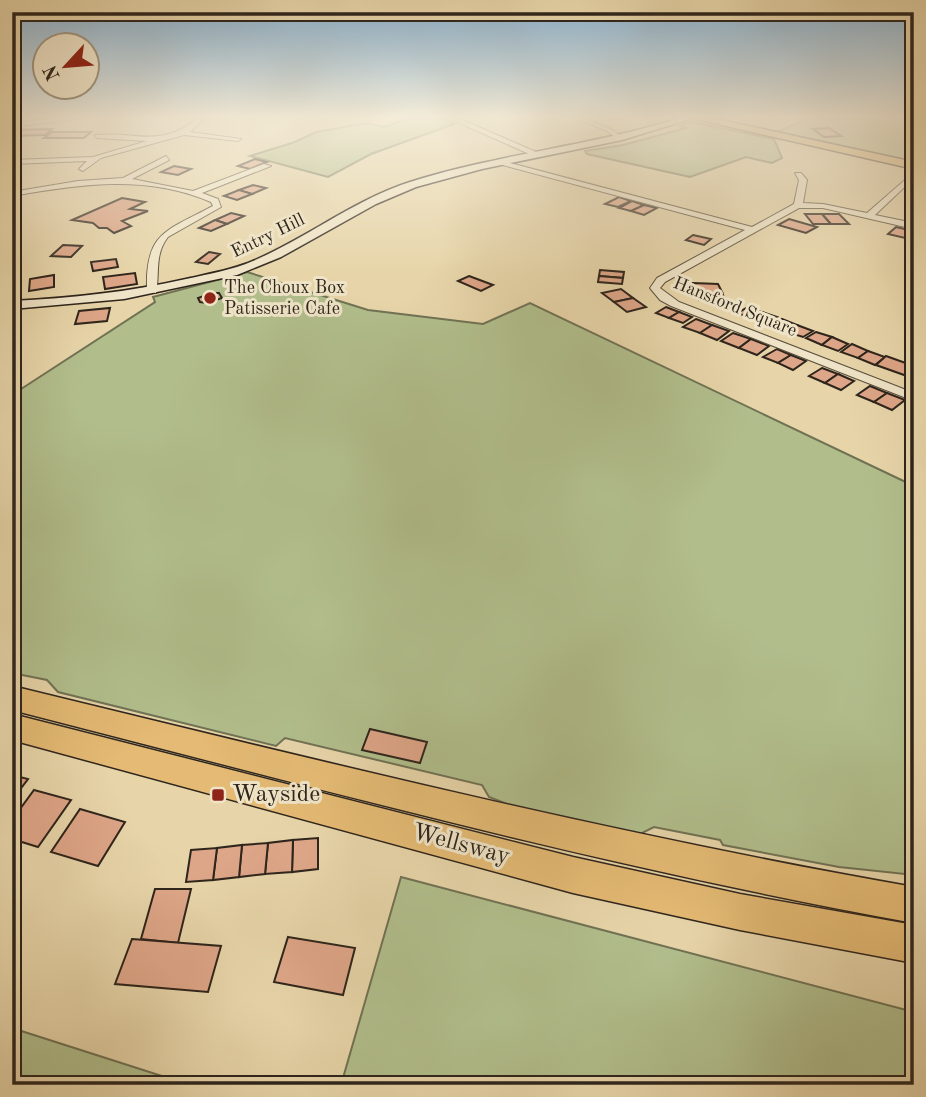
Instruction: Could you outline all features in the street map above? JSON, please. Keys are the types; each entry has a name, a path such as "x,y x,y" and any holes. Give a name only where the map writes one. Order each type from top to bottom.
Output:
{"main road":[{"name":"Wellsway","path":"12,698 654,856 914,905"},
{"name":"Wellsway","path":"12,727 573,875 740,912 914,944"},
{"path":"651,892 654,856"}],"street":[{"path":"126,179 145,169"},
{"path":"193,194 259,169"},
{"name":"Entry Hill","path":"12,305 75,303 152,291 241,270 259,263 366,202 416,184 474,169"},
{"path":"529,169 751,229"},
{"path":"869,216 914,174"},
{"path":"798,175 803,180 798,205 823,206 914,226"},
{"path":"12,194 101,179 126,179 215,201 217,207 165,235 159,242 151,272 152,291"},
{"name":"Hansford Square","path":"798,205 661,280 655,288 657,293 675,304 914,397"}],"green space":[{"path":"299,169 343,169 328,177"},
{"path":"655,169 712,169 690,177"},
{"path":"247,272 368,310 483,324 530,303 914,486 914,875 839,867 723,845 720,840 654,827 636,836 555,822 489,797 482,785 285,738 276,746 58,692 47,680 12,673 12,389 18,391 155,302 153,297"},
{"path":"401,877 914,1012 914,1085 341,1085"},
{"path":"12,1028 190,1085 12,1085"}],"building":[{"path":"167,169 191,169 178,175 161,172"},
{"path":"253,185 266,188 252,194 239,190"},
{"path":"239,190 252,194 237,200 224,196"},
{"path":"619,197 631,201 618,207 605,204"},
{"path":"122,198 145,202 130,209 148,211 122,221 131,226 114,233 93,223 72,220"},
{"path":"632,201 644,205 631,211 619,208"},
{"path":"644,205 657,208 644,215 631,211"},
{"path":"231,213 244,216 227,224 215,220"},
{"path":"805,214 822,214 831,224 813,224"},
{"path":"822,214 839,214 849,224 831,224"},
{"path":"789,219 817,227 806,233 778,225"},
{"path":"215,220 227,224 211,231 199,228"},
{"path":"896,227 913,231 905,238 888,234"},
{"path":"693,235 711,239 704,245 686,240"},
{"path":"63,245 82,246 71,257 51,256"},
{"path":"209,252 220,254 208,264 196,262"},
{"path":"116,259 118,267 93,271 91,262"},
{"path":"600,270 624,272 623,278 599,276"},
{"path":"135,273 137,284 105,289 103,277"},
{"path":"54,275 54,287 29,291 30,279"},
{"path":"469,276 493,285 481,291 458,281"},
{"path":"599,276 623,278 622,284 598,282"},
{"path":"693,283 718,284 722,292 696,292"},
{"path":"621,289 633,298 614,302 602,293"},
{"path":"696,292 722,292 725,301 699,300"},
{"name":"The Choux Box Patisserie Cafe","path":"219,293 222,298 207,303 200,302 198,298"},
{"path":"633,298 646,307 627,312 614,302"},
{"path":"666,307 679,312 669,318 656,313"},
{"path":"748,307 762,312 752,318 737,313"},
{"path":"110,308 107,321 75,324 79,311"},
{"path":"679,312 692,317 683,323 669,318"},
{"path":"762,312 777,317 766,324 752,318"},
{"path":"696,319 712,325 700,333 683,327"},
{"path":"782,319 797,325 787,332 772,326"},
{"path":"712,325 729,331 717,340 700,333"},
{"path":"797,325 813,331 803,337 787,332"},
{"path":"816,332 832,337 822,345 806,338"},
{"path":"733,333 751,339 739,348 721,341"},
{"path":"832,337 848,344 838,351 822,345"},
{"path":"751,339 769,346 757,355 739,348"},
{"path":"852,344 868,351 858,358 841,352"},
{"path":"777,349 791,355 778,363 763,357"},
{"path":"868,351 885,357 875,365 858,358"},
{"path":"791,355 806,361 793,370 778,363"},
{"path":"886,356 914,366 914,370 907,376 876,365"},
{"path":"822,368 838,374 825,383 809,376"},
{"path":"838,374 854,381 841,390 825,383"},
{"path":"870,386 887,393 874,402 857,395"},
{"path":"887,393 905,400 892,410 874,402"},
{"path":"370,729 427,742 420,763 362,750"},
{"path":"12,775 28,779 12,800"},
{"path":"34,790 71,800 38,847 12,839 12,820"},
{"path":"80,809 125,822 98,866 51,852"},
{"path":"318,838 318,869 292,872 293,840"},
{"path":"293,840 292,872 265,874 268,843"},
{"path":"268,843 265,874 239,877 242,845"},
{"path":"242,845 239,877 213,880 217,848"},
{"path":"217,848 213,880 186,882 191,850"},
{"path":"155,889 191,889 178,943 141,939"},
{"path":"288,937 355,948 343,995 274,982"},
{"path":"132,939 221,946 208,992 115,984"}],"place":[{"name":"The Choux Box Patisserie Cafe","path":"210,298"},
{"name":"Wayside","path":"218,795"}]}
